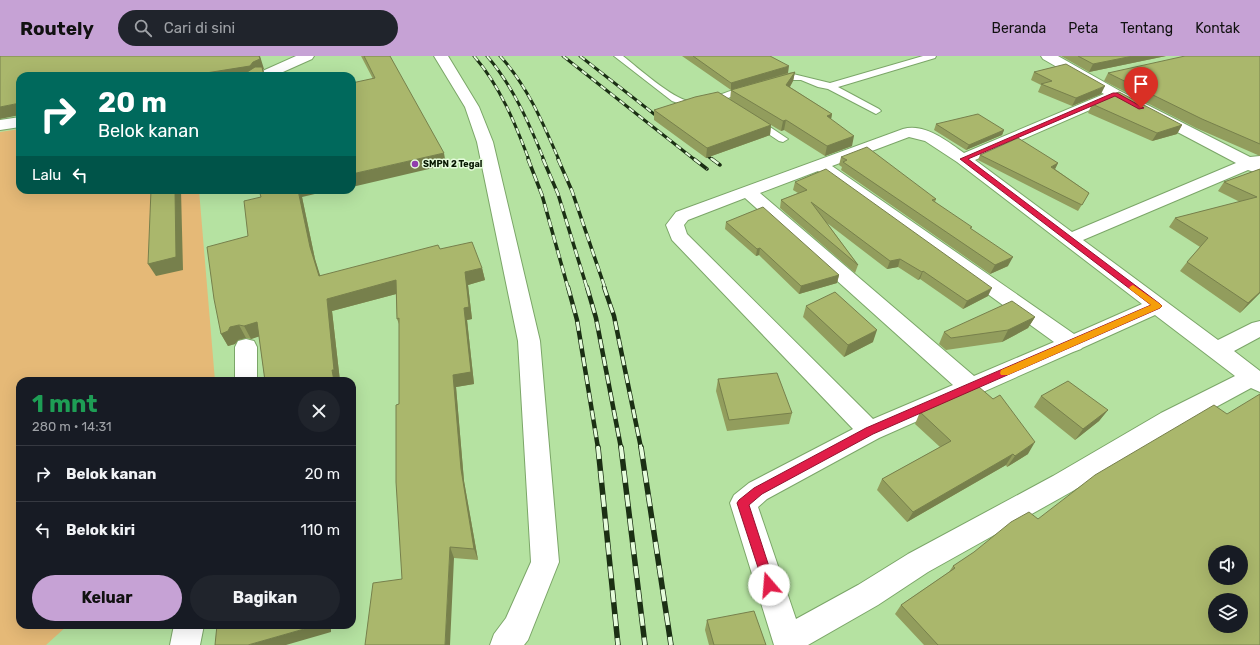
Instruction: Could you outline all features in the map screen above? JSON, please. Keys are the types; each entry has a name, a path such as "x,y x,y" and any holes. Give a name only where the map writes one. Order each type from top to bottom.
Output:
{"street":[{"path":"272,72 307,56"},
{"path":"441,56 472,107 485,142 529,341 545,562 517,629 505,645"},
{"path":"1048,56 1115,94 1256,164"},
{"path":"1089,78 1111,74"},
{"path":"963,159 1115,94"},
{"path":"0,125 16,123"},
{"path":"870,431 679,236 675,225 682,216 908,132 925,134 963,159 1256,380 1170,420 1062,484 918,563 788,643 743,503 758,491 870,431 1073,344 1157,306"},
{"path":"1070,239 1256,164"},
{"path":"820,165 1073,344"},
{"path":"748,192 971,387"},
{"path":"1218,350 1260,328"},
{"path":"246,347 246,377"},
{"path":"185,645 188,629"}],"lane":[{"path":"618,56 675,99 689,104 719,98 795,76 816,84 830,86 876,110"},
{"path":"830,86 932,56"},
{"path":"719,98 732,106"},
{"path":"745,114 783,139"}],"shaded area":[{"path":"16,130 16,194 199,194 215,377 16,377 16,629 64,629 46,645 0,645 0,132"}],"building":[{"path":"0,56 259,56 260,59 253,62 250,66 212,72 16,72 16,104 0,107"},
{"path":"364,56 390,56 444,153 356,173 356,82 375,78"},
{"path":"693,56 770,56 789,66 731,83"},
{"path":"1078,56 1133,56 1093,64"},
{"path":"1185,56 1260,56 1260,144 1202,119 1108,73"},
{"path":"1066,64 1105,86 1076,98 1041,84 1052,81 1034,72"},
{"path":"255,67 262,67 263,72 247,72"},
{"path":"795,72 786,85 832,114 827,116 854,136 827,146 786,120 783,121 731,90"},
{"path":"718,92 771,125 707,148 654,110 695,97"},
{"path":"1119,92 1182,125 1157,133 1092,104"},
{"path":"978,114 1004,130 969,145 936,124"},
{"path":"1018,138 1058,163 1051,167 1089,193 1082,205 980,155"},
{"path":"867,147 936,199 932,200 1013,257 995,265 843,162 847,160 841,157"},
{"path":"826,169 992,288 967,301 923,271 922,272 900,259 890,261 811,202 858,265 781,200 807,190 795,182"},
{"path":"1260,169 1260,292 1248,303 1187,262 1208,238 1175,218 1257,197 1224,182"},
{"path":"151,194 175,194 176,257 148,264"},
{"path":"260,194 299,194 310,247 319,276 438,245 440,249 472,242 482,268 465,272 469,307 464,308 471,372 453,375 461,469 474,549 450,547 445,645 365,645 373,583 402,579 396,482 396,405 399,404 399,318 397,319 396,280 327,299 334,370 332,370 333,377 264,377 257,322 244,326 239,325 230,327 228,331 221,334 214,299 207,247 248,236 244,201 261,197"},
{"path":"763,207 839,275 801,286 760,248 757,249 726,222"},
{"path":"835,292 877,330 848,345 806,306"},
{"path":"1012,301 1035,317 1008,330 951,338 944,332"},
{"path":"777,373 792,413 729,420 718,379"},
{"path":"1068,381 1108,410 1083,429 1041,396"},
{"path":"979,387 993,399 1000,395 1035,442 1015,456 1013,454 913,512 882,479 951,441 920,412"},
{"path":"1260,394 1260,645 938,645 901,605 955,568 953,566 974,552 1011,522 1029,512 1038,519 1095,475 1214,405 1227,414"},
{"path":"754,611 766,645 714,645 707,620"},
{"path":"217,629 304,629 248,645 215,645"}],"railway":[{"path":"474,56 492,80 506,105 529,160"},
{"path":"487,56 513,92 544,160"},
{"path":"500,56 510,67 534,105 559,160"},
{"path":"563,56 695,160"},
{"path":"580,56 663,121"},
{"path":"701,151 713,160"},
{"path":"528,159 542,195 568,288"},
{"path":"543,159 558,194 587,288"},
{"path":"558,159 572,191 605,288"},
{"path":"694,159 707,169"},
{"path":"712,159 720,165"},
{"path":"568,287 577,320 598,448"},
{"path":"587,287 596,318 621,448"},
{"path":"604,287 614,316 641,448"},
{"path":"598,447 618,645"},
{"path":"621,447 645,645"},
{"path":"641,447 671,645"}],"slow traffic":[{"path":"1005,373 1157,306 1133,288"}],"place":[{"name":"SMPN 2 Tegal","path":"415,164"}],"route":[{"path":"769,585 743,503 758,491 870,431 1073,344 1157,306 963,159 1115,94 1141,108"}]}
